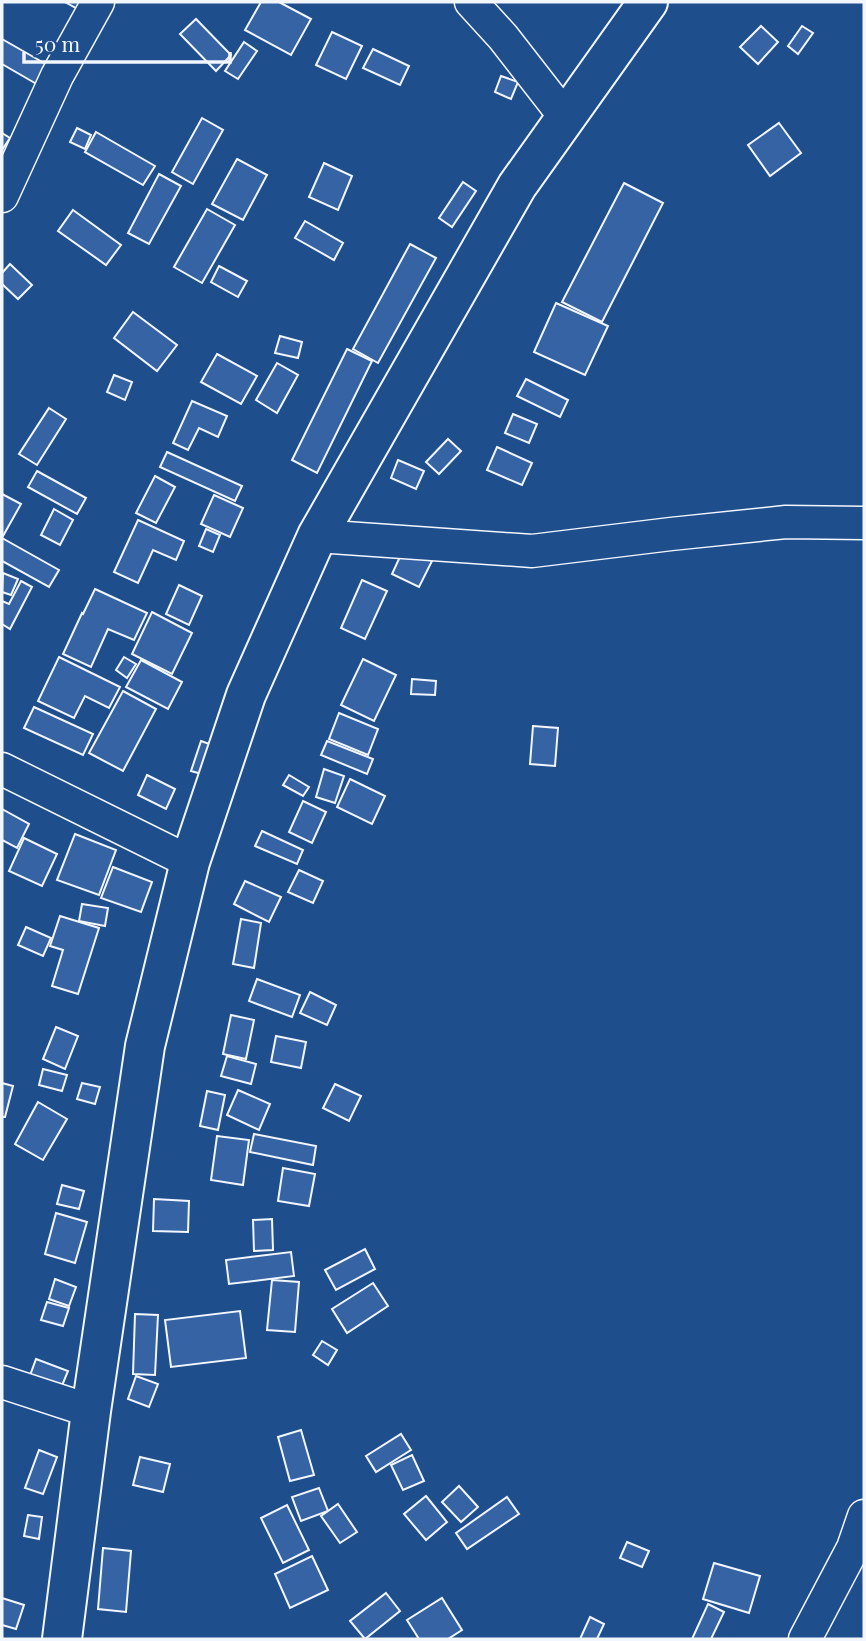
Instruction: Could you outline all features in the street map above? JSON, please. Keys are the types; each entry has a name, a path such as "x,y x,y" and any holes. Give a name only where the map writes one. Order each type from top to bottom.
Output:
{"main road":[{"path":"61,1639 91,1411 145,1046 190,862 246,695 317,536 517,186 648,2"}],"street":[{"path":"2,195 57,76 97,2"},
{"path":"471,2 503,37 566,118"},
{"path":"317,536 532,551 786,522 864,523"},
{"path":"2,769 190,862"},
{"path":"2,1382 91,1411"},
{"path":"805,1639 853,1548 864,1516"}],"building":[{"path":"65,2 89,2 83,12"},
{"path":"261,2 279,2 311,19 291,55 245,30"},
{"path":"196,19 231,55 216,71 180,34"},
{"path":"761,26 778,42 758,64 740,47"},
{"path":"802,26 813,33 798,54 788,46"},
{"path":"332,32 362,46 346,79 316,65"},
{"path":"2,39 51,67 40,86 2,64"},
{"path":"244,42 257,51 238,79 225,71"},
{"path":"373,49 409,66 400,85 363,68"},
{"path":"501,76 518,82 511,99 495,92"},
{"path":"202,118 223,130 193,184 172,172"},
{"path":"779,123 801,153 770,176 748,145"},
{"path":"77,128 91,135 85,149 70,142"},
{"path":"96,132 155,166 143,185 85,152"},
{"path":"2,133 10,138 2,150"},
{"path":"237,159 267,175 243,220 212,204"},
{"path":"324,163 352,176 338,210 309,197"},
{"path":"159,174 181,186 149,244 128,233"},
{"path":"463,182 476,191 452,227 439,218"},
{"path":"624,183 663,203 602,322 562,302"},
{"path":"207,209 235,225 202,283 174,267"},
{"path":"73,210 121,245 106,265 58,231"},
{"path":"305,221 343,243 334,260 295,238"},
{"path":"410,244 436,258 378,363 353,349"},
{"path":"10,264 32,285 18,299 2,284 2,273"},
{"path":"219,266 247,281 238,297 211,282"},
{"path":"556,303 608,326 585,375 534,352"},
{"path":"133,312 177,345 157,371 114,338"},
{"path":"280,336 302,342 298,358 275,353"},
{"path":"347,349 372,361 317,473 292,460"},
{"path":"217,354 257,376 241,404 201,382"},
{"path":"277,363 298,375 277,413 256,400"},
{"path":"114,375 132,382 125,400 107,392"},
{"path":"526,379 568,400 560,417 517,396"},
{"path":"192,401 227,416 218,437 199,428 188,450 173,443"},
{"path":"49,408 66,419 37,465 19,454"},
{"path":"513,414 537,424 529,443 505,433"},
{"path":"448,439 461,451 439,474 426,462"},
{"path":"497,447 532,463 522,485 487,470"},
{"path":"167,452 242,486 235,501 160,467"},
{"path":"398,460 424,471 416,489 391,478"},
{"path":"37,471 86,498 77,514 28,487"},
{"path":"155,476 175,487 156,523 136,513"},
{"path":"2,494 21,504 3,536 2,536"},
{"path":"214,495 243,508 230,537 201,524"},
{"path":"54,509 73,520 60,545 41,535"},
{"path":"138,520 184,541 176,560 153,550 138,583 114,572"},
{"path":"206,529 220,535 213,552 199,546"},
{"path":"2,538 59,570 49,587 2,561"},
{"path":"404,548 432,561 419,587 392,574"},
{"path":"3,573 18,579 11,595 2,592"},
{"path":"362,580 387,591 365,639 341,628"},
{"path":"21,581 32,587 10,629 2,624 2,601 9,604"},
{"path":"179,585 202,596 189,625 166,614"},
{"path":"95,589 147,613 134,640 108,629 91,667 63,654"},
{"path":"152,612 192,633 172,674 132,654"},
{"path":"59,657 120,687 109,708 85,696 74,718 38,701"},
{"path":"124,657 136,664 127,678 116,670"},
{"path":"363,659 396,675 374,721 341,705"},
{"path":"141,660 182,682 168,709 126,687"},
{"path":"412,679 436,681 435,695 411,694"},
{"path":"123,691 156,709 123,771 89,753"},
{"path":"34,707 93,734 83,755 24,728"},
{"path":"339,713 378,729 368,755 329,739"},
{"path":"533,726 558,728 555,766 530,764"},
{"path":"201,741 218,747 209,776 191,771"},
{"path":"327,741 373,759 367,774 321,755"},
{"path":"324,769 344,776 335,803 316,797"},
{"path":"147,775 175,789 166,809 138,795"},
{"path":"289,775 309,787 303,796 283,785"},
{"path":"350,779 385,796 372,824 337,807"},
{"path":"303,801 326,812 312,843 289,832"},
{"path":"2,809 29,824 17,848 2,840"},
{"path":"262,831 303,850 297,864 255,846"},
{"path":"75,834 116,850 99,895 57,880"},
{"path":"24,838 57,854 42,886 9,871"},
{"path":"113,867 152,882 141,912 101,898"},
{"path":"299,870 323,881 313,903 288,892"},
{"path":"245,881 281,897 269,922 234,904"},
{"path":"82,904 108,908 105,926 79,921"},
{"path":"60,916 99,928 78,994 52,986 63,950 50,946"},
{"path":"241,919 261,923 254,968 233,964"},
{"path":"26,927 51,938 43,956 18,945"},
{"path":"257,979 300,995 292,1017 249,1001"},
{"path":"310,992 336,1005 327,1025 300,1013"},
{"path":"231,1015 254,1020 246,1059 223,1054"},
{"path":"56,1027 78,1036 65,1069 43,1059"},
{"path":"276,1036 306,1042 301,1068 271,1062"},
{"path":"227,1056 256,1064 251,1084 221,1076"},
{"path":"43,1069 67,1075 62,1091 39,1085"},
{"path":"2,1083 13,1086 5,1117 2,1117"},
{"path":"82,1083 100,1087 95,1104 77,1099"},
{"path":"335,1084 361,1096 349,1121 323,1108"},
{"path":"238,1090 270,1104 259,1130 227,1115"},
{"path":"207,1091 225,1095 218,1130 200,1126"},
{"path":"38,1102 67,1119 43,1160 15,1144"},
{"path":"254,1134 316,1146 313,1165 250,1152"},
{"path":"217,1136 249,1140 243,1185 211,1180"},
{"path":"283,1168 315,1174 309,1206 278,1201"},
{"path":"62,1185 84,1191 79,1209 57,1204"},
{"path":"154,1199 189,1201 188,1232 153,1231"},
{"path":"56,1213 87,1222 75,1263 45,1254"},
{"path":"272,1219 273,1250 254,1251 253,1220"},
{"path":"365,1249 375,1269 336,1290 325,1270"},
{"path":"291,1252 294,1276 229,1284 226,1260"},
{"path":"55,1279 76,1287 69,1306 49,1299"},
{"path":"272,1280 299,1282 295,1332 267,1330"},
{"path":"373,1283 388,1306 347,1333 332,1309"},
{"path":"47,1302 69,1308 63,1326 41,1320"},
{"path":"240,1311 246,1358 171,1367 165,1320"},
{"path":"135,1314 158,1315 155,1375 133,1374"},
{"path":"322,1341 337,1350 328,1365 313,1355"},
{"path":"36,1359 68,1371 59,1393 28,1381"},
{"path":"136,1376 158,1384 149,1407 128,1399"},
{"path":"301,1430 314,1475 290,1481 278,1437"},
{"path":"401,1434 411,1450 376,1472 366,1456"},
{"path":"39,1450 57,1457 43,1494 25,1488"},
{"path":"412,1455 424,1481 403,1490 391,1465"},
{"path":"140,1457 170,1464 163,1492 133,1485"},
{"path":"459,1486 478,1507 461,1522 442,1502"},
{"path":"319,1488 328,1511 301,1521 292,1497"},
{"path":"426,1496 447,1522 426,1540 404,1514"},
{"path":"507,1497 519,1514 467,1549 456,1533"},
{"path":"338,1504 357,1532 340,1543 321,1516"},
{"path":"287,1505 309,1550 283,1563 261,1518"},
{"path":"28,1515 42,1517 39,1539 24,1536"},
{"path":"627,1542 649,1551 642,1567 620,1558"},
{"path":"103,1548 131,1551 126,1612 98,1609"},
{"path":"312,1556 328,1590 290,1608 275,1574"},
{"path":"714,1563 760,1576 749,1613 703,1599"},
{"path":"386,1593 400,1611 365,1639 350,1621"},
{"path":"2,1598 24,1605 16,1629 2,1625"},
{"path":"442,1598 462,1630 448,1639 419,1639 407,1620"},
{"path":"708,1604 724,1612 711,1639 692,1639"},
{"path":"590,1617 604,1624 597,1639 580,1639"}]}
